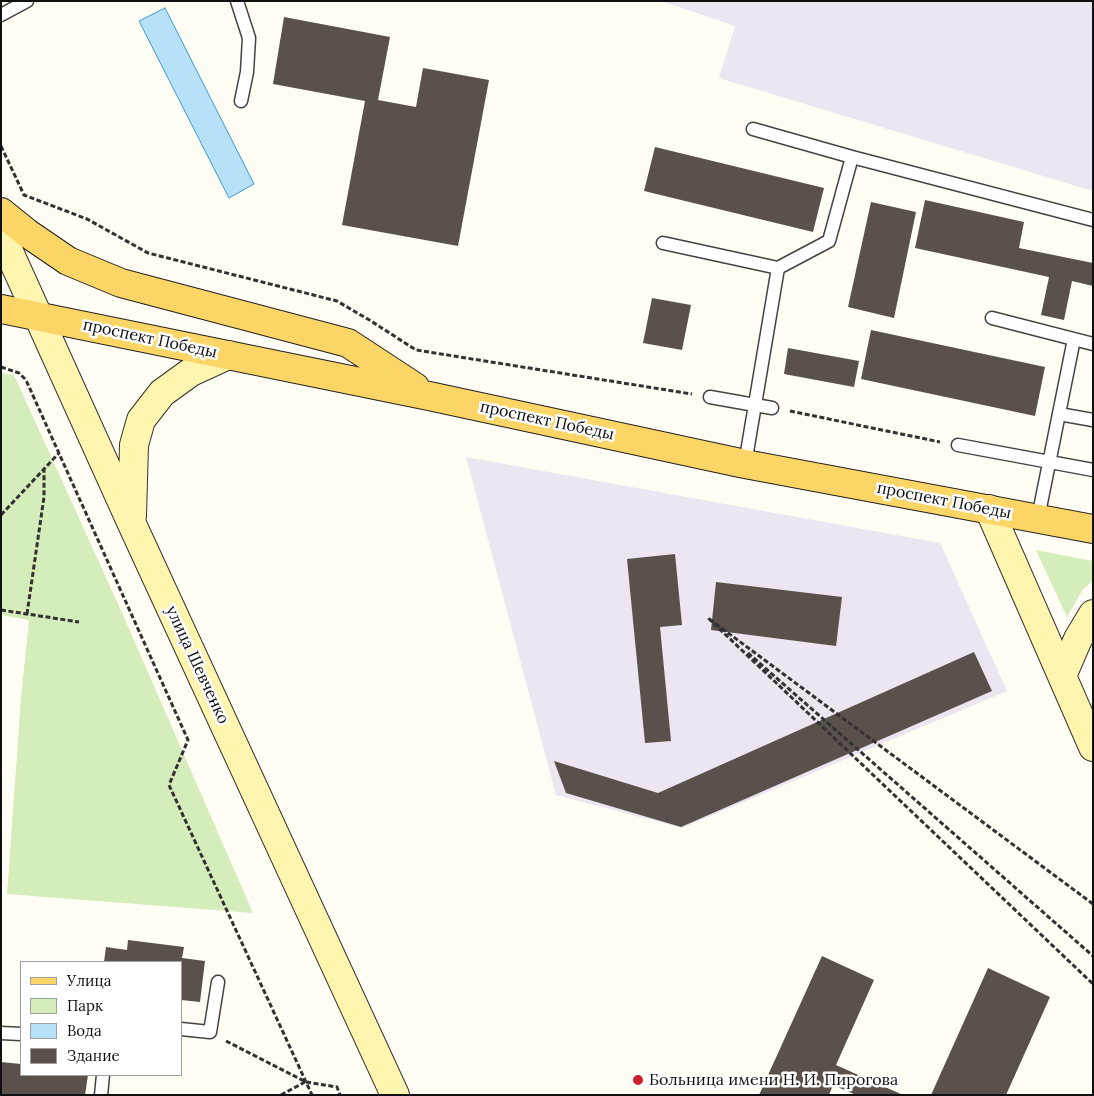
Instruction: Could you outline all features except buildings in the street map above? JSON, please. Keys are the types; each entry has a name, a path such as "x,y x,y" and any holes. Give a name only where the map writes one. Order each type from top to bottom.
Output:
{"main road":[{"path":"1,212 27,233 68,261 121,283 348,343 429,396"},
{"name":"улица Шевченко","path":"1,234 395,1095"},
{"name":"проспект Победы","path":"1,309 228,354 745,464 1093,529"},
{"path":"132,522 134,445 141,420 162,392 191,372 228,354"},
{"path":"989,509 1093,747"},
{"path":"1062,676 1078,639 1093,614"}],"lane":[{"path":"1,15 27,1"},
{"path":"237,1 249,38 247,72 241,101"},
{"path":"753,129 1093,220"},
{"path":"663,243 778,268 828,241 852,157"},
{"path":"745,464 778,268"},
{"path":"992,318 1093,344"},
{"path":"1038,518 1074,339"},
{"path":"710,397 772,408"},
{"path":"1060,414 1093,420"},
{"path":"958,445 1093,470"},
{"path":"182,1029 210,1032 218,982"},
{"path":"1,1033 20,1034"},
{"path":"101,1095 103,1076"}],"path":[{"path":"1,146 24,195 87,219 148,253 337,301 371,320 416,350 710,397"},
{"path":"1,367 19,372 26,380 188,740 169,785 312,1095"},
{"path":"772,408 958,445"},
{"path":"1,515 59,453"},
{"path":"27,614 44,498 44,469"},
{"path":"1,610 78,622"},
{"path":"708,618 1093,904"},
{"path":"708,618 1093,956"},
{"path":"708,618 1093,984"},
{"path":"210,1032 306,1082 337,1087 340,1095"},
{"path":"281,1095 306,1082"}],"shaded area":[{"path":"661,1 1093,1 1093,191 719,78 735,26"},
{"path":"466,457 940,543 1007,691 682,828 556,795"}],"green space":[{"path":"1,373 14,375 123,615 253,913 7,894 21,698 29,620 1,615"},
{"path":"1036,550 1093,561 1093,581 1083,589 1067,617"}],"water":[{"path":"165,8 254,184 229,198 139,21"}],"place":[{"name":"Больница имени Н. И. Пирогова","path":"638,1080"}]}
